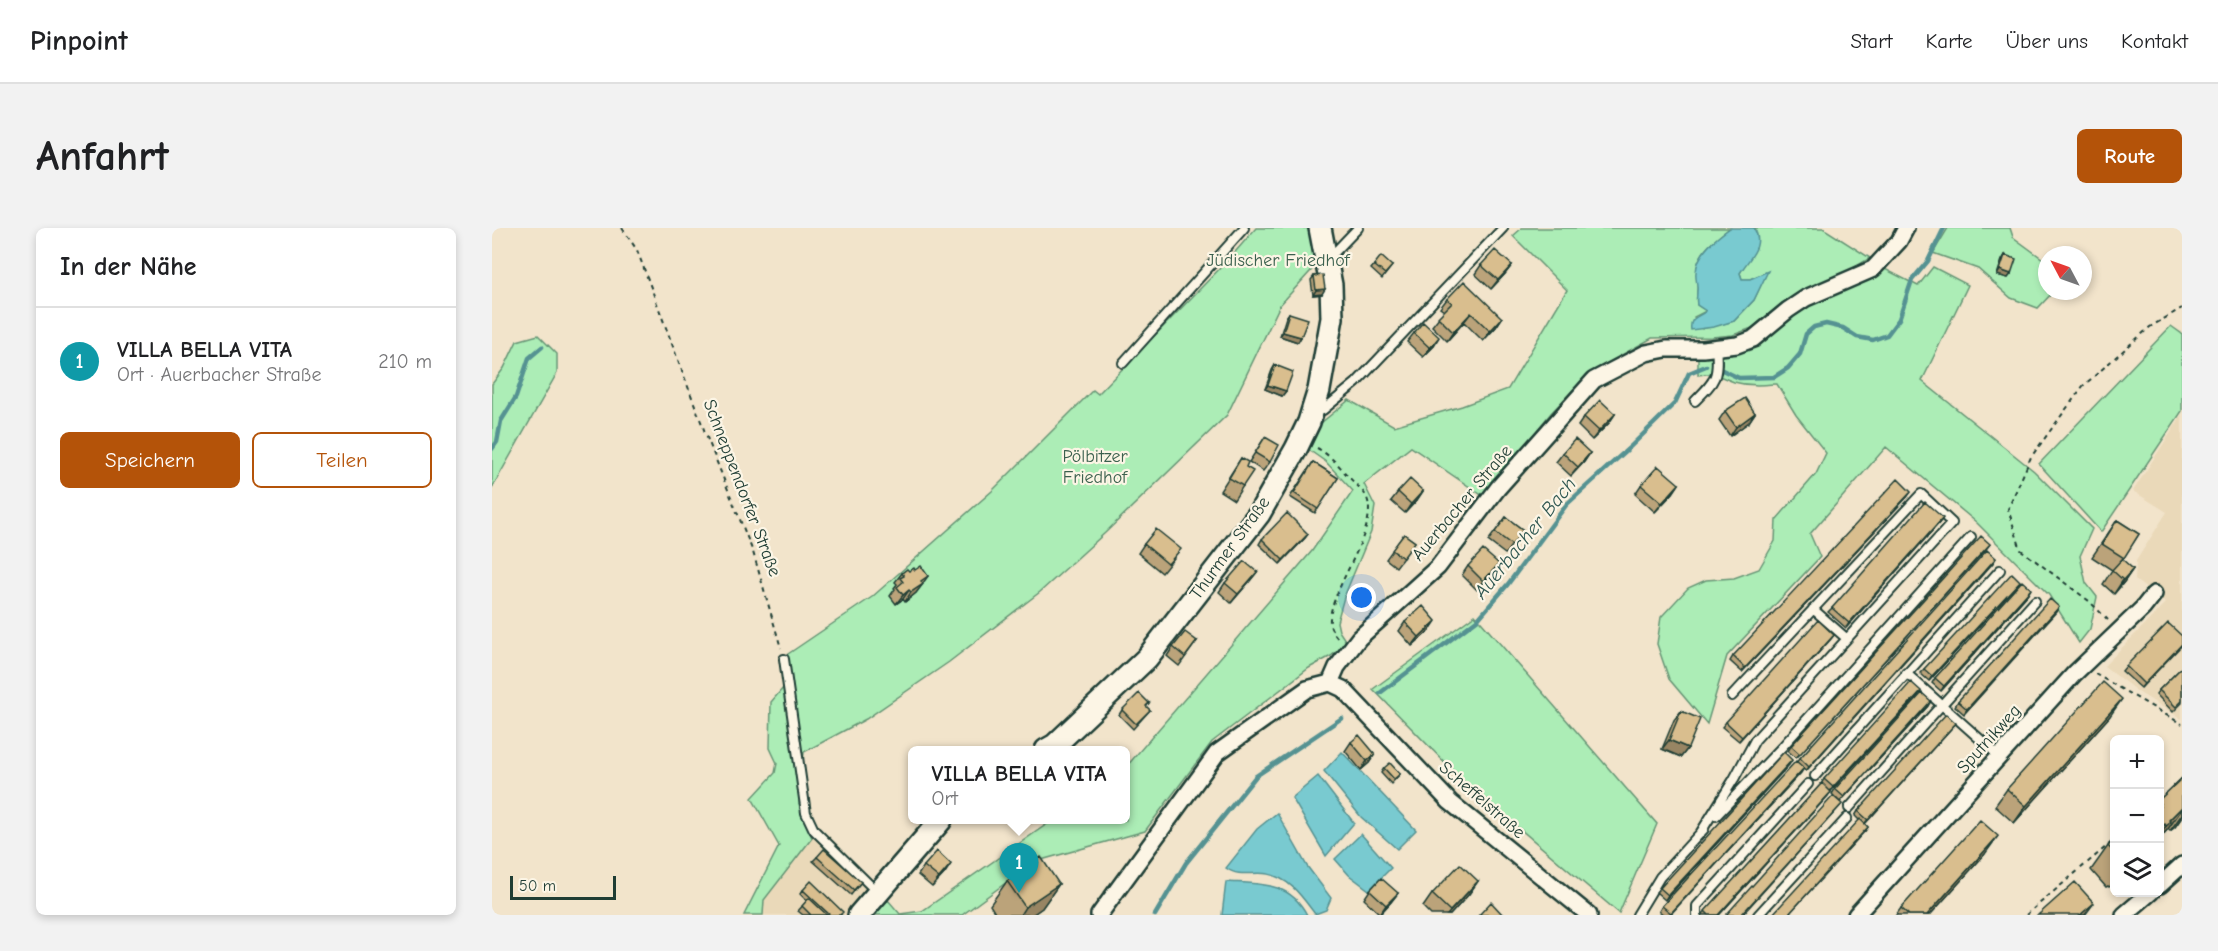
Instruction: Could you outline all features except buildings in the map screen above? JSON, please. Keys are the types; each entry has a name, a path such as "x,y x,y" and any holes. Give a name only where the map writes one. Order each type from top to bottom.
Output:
{"street":[{"name":"Thurmer Straße","path":"1054,746 1147,658 1259,514 1301,439 1319,390 1332,318 1331,285 1320,228"},
{"name":"Auerbacher Straße","path":"1330,684 1347,652 1373,624 1438,567 1498,488 1594,380 1646,353 1666,349 1737,345 1753,339 1806,298 1873,269 1902,234"},
{"name":"Sputnikweg","path":"1856,915 2083,665 2143,608 2154,594"},
{"path":"1099,915 1216,753 1307,689 1330,684"},
{"name":"Scheffelstraße","path":"1330,684 1343,689 1450,802 1589,915"},
{"path":"859,915 937,824"},
{"path":"2164,881 2182,865"},
{"path":"2134,912 2147,897"}],"lane":[{"path":"1123,363 1244,228"},
{"path":"1326,256 1334,253 1358,228"},
{"path":"1313,410 1323,410 1356,383 1503,228"},
{"path":"1695,401 1715,381 1718,363 1716,347"},
{"path":"1701,832 1755,740 1952,523 1920,494 1732,696"},
{"path":"1637,915 1660,877 1789,739 1971,537"},
{"path":"1815,776 2000,570"},
{"path":"1849,808 2035,601"},
{"path":"1814,609 1846,638"},
{"path":"784,659 806,813 814,830 878,893"},
{"path":"1906,673 2000,757"},
{"path":"1697,915 1697,906 1808,784"},
{"path":"1758,915 1847,818"}],"path":[{"name":"Schneppendorfer Straße","path":"622,228 637,250 706,435 753,552 784,659"},
{"path":"2118,631 2089,601 2021,550 2008,509 2031,457 2083,386 2150,327 2182,308"},
{"path":"1301,439 1320,450 1340,467 1366,496 1369,506 1360,544 1333,605 1330,626 1347,652"},
{"path":"2083,665 2098,677 2182,724"},
{"path":"2026,915 2111,843"}],"shaded area":[{"path":"2182,415 2182,719 2138,692 2104,666 2166,603 2135,580 2136,561 2167,512 2133,491"},
{"path":"813,836 872,891 850,915 763,915 764,900"}],"green space":[{"name":"Pölbitzer Friedhof","path":"1256,228 1311,228 1319,262 1280,305 1227,415 1105,533 1040,592 949,662 866,719 804,752 799,803 812,838 764,900 763,915 744,915 779,846 752,798 775,773 777,763 770,748 771,702 790,680 785,656 872,597 992,491 1093,390 1098,394 1229,259"},
{"path":"1522,228 1730,228 1710,245 1699,261 1697,305 1706,311 1694,317 1702,329 1734,321 1754,300 1767,272 1750,279 1742,279 1740,273 1747,261 1756,230 1754,228 1823,228 1870,258 1782,303 1752,328 1733,335 1652,338 1589,373 1551,413 1483,496 1411,447 1364,484 1375,506 1371,532 1344,597 1337,622 1339,631 1347,643 1331,656 1309,668 1212,742 1145,831 1034,862 962,915 873,915 888,900 900,914 922,911 1047,824 1130,824 1130,762 1312,551 1353,491 1326,462 1309,450 1321,423 1349,400 1394,426 1462,406 1508,389 1567,290 1513,236"},
{"path":"1948,228 2010,228 2013,237 2038,255 2038,300 2046,300 2038,308 2011,298 1978,269 1933,253"},
{"path":"1933,267 1968,285 1922,381 2034,471 2092,529 2080,556 2086,583 2097,597 2090,629 2079,643 2049,595 1976,522 1886,447 1810,534 1820,557 1727,656 1707,724 1669,679 1657,644 1661,617 1688,588 1706,580 1734,578 1759,569 1775,541 1776,520 1816,474 1826,453 1796,415 1777,384 1745,384 1713,374 1698,375 1698,356 1727,355 1745,351 1762,342 1801,308 1858,284 1885,269 1918,286"},
{"path":"2171,326 2182,334 2182,411 2101,532 2039,464"},
{"path":"538,335 557,354 557,373 492,488 492,384 504,368 517,341"},
{"path":"1475,615 1657,824 1619,913 1462,780 1373,689"}],"water":[{"path":"1730,228 1754,228 1757,234 1757,246 1740,273 1742,279 1750,279 1768,271 1754,300 1734,321 1691,330 1693,320 1706,311 1697,305 1697,265 1708,247"},
{"path":"1342,752 1416,830 1397,849 1361,817 1324,771"},
{"path":"1318,776 1354,823 1326,856 1292,798"},
{"path":"1277,813 1307,866 1331,898 1326,910 1315,914 1290,884 1276,876 1263,873 1236,873 1226,868 1257,829"},
{"path":"1361,834 1391,868 1369,890 1349,875 1335,859"},
{"path":"1226,882 1262,884 1283,890 1300,904 1307,915 1222,915"}],"waterway":[{"name":"Auerbacher Bach","path":"1718,368 1739,378 1774,377 1788,368 1800,354 1806,334 1814,327 1826,324 1843,328 1857,337 1873,340 1887,335 1899,319 1912,280 1928,261 1944,228"},
{"path":"492,449 497,442 501,421 516,397 529,358 542,347"},
{"name":"Auerbacher Bach","path":"1380,693 1478,619 1508,584 1567,504 1675,403 1689,373 1706,366"},
{"name":"Auerbacher Bach","path":"1155,915 1186,863 1256,776 1342,718"}],"place":[{"name":"VILLA BELLA VITA","path":"1019,893"}],"park label":[{"name":"Jüdischer Friedhof","path":"1278,260"}]}
